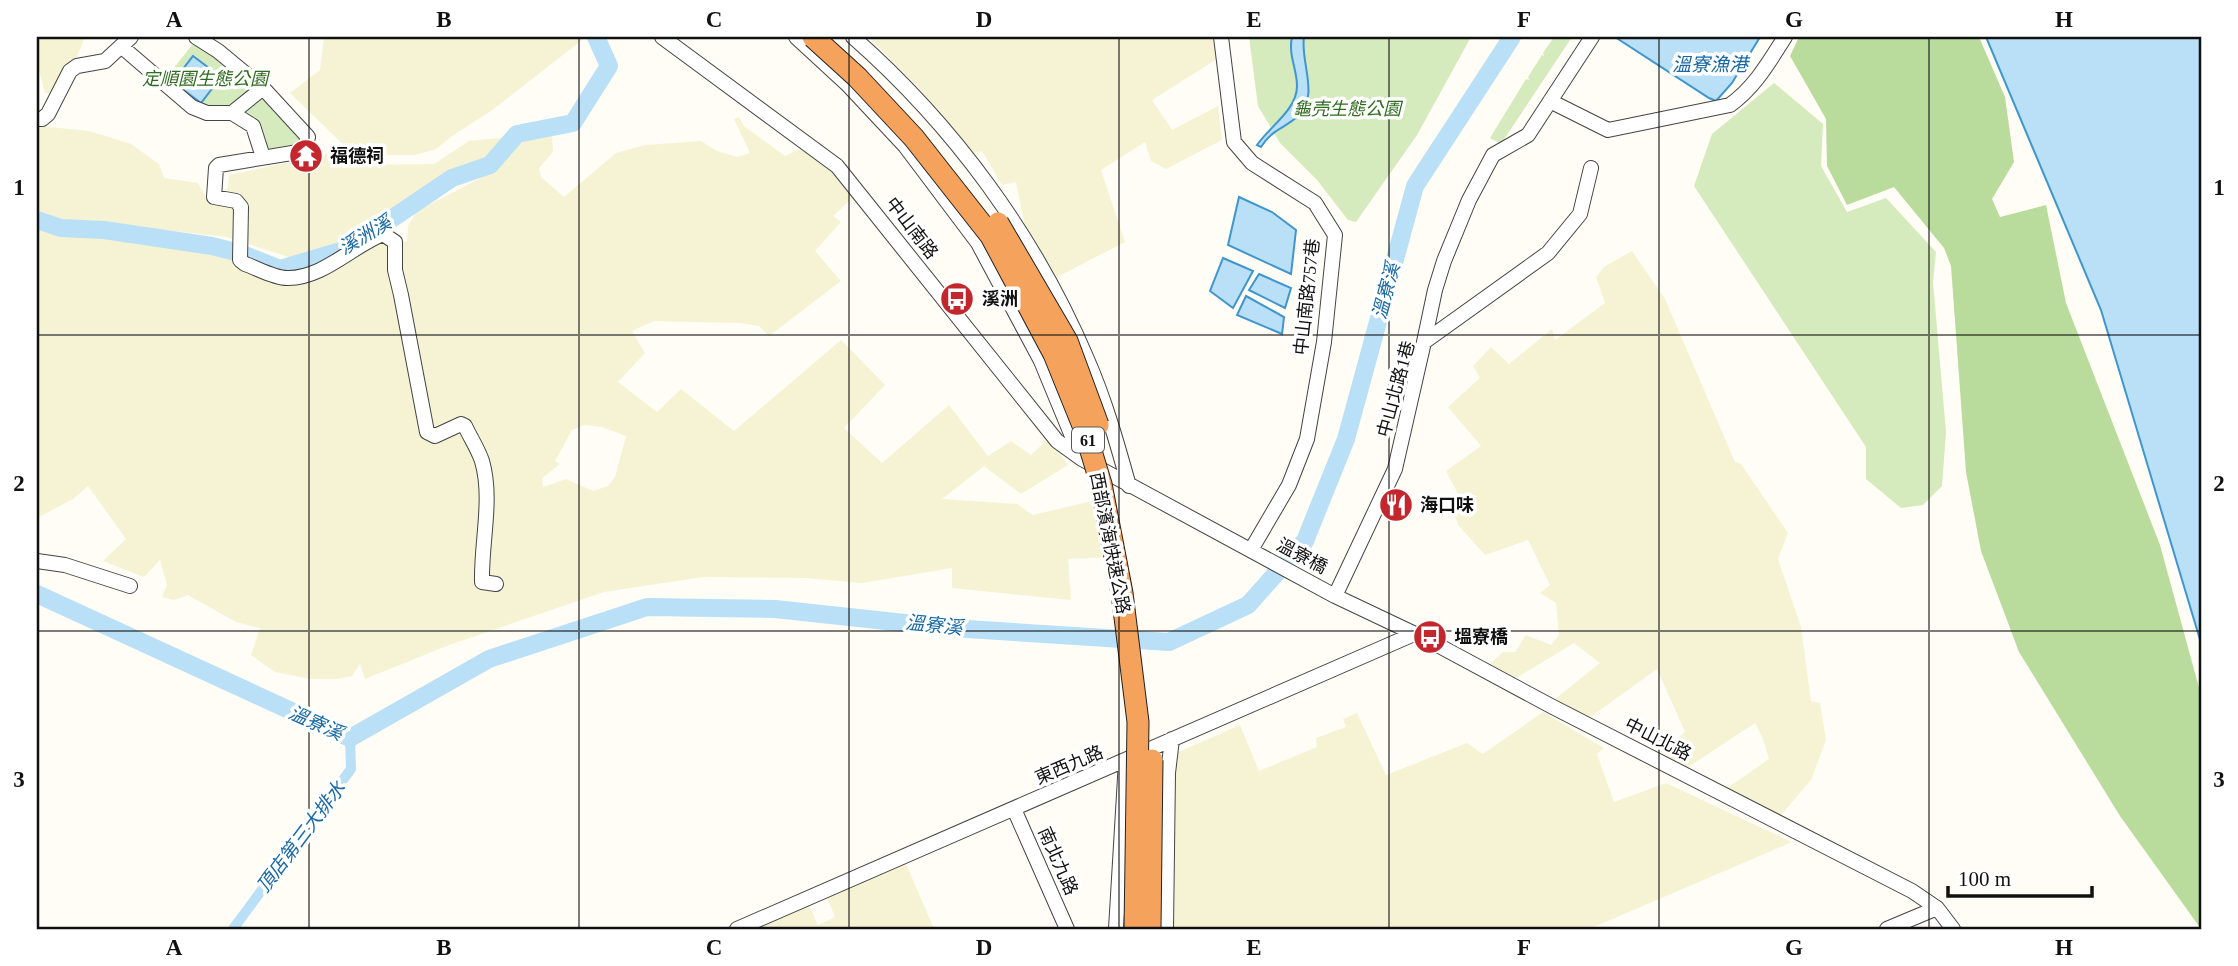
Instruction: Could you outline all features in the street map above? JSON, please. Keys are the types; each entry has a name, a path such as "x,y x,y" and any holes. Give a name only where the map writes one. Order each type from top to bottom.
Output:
{"highway":[{"name":"西部濱海快速公路","path":"813,37 857,77 914,138 990,236 1054,354 1084,428 1101,484 1119,579 1139,722 1135,929"},
{"name":"西部濱海快速公路","path":"830,37 867,68 926,132 1004,231 1067,341 1097,423 1115,484 1136,598 1152,716 1150,929"}],"street":[{"path":"196,37 218,51 263,88 308,137 303,151 219,165 216,168 214,197 236,201 241,207 240,260 286,278 327,266 366,241 383,234 395,242 394,270 427,432 435,436 461,424 465,426 482,459 487,491 481,554 482,582 496,583"},
{"name":"中山南路","path":"662,37 836,166 1057,441 1129,486 1251,550"},
{"path":"796,37 847,84 905,146 978,243 1041,361 1082,459"},
{"path":"853,37 929,111 1011,217 1060,302 1088,359 1114,431 1129,486"},
{"name":"中山南路757巷","path":"1221,37 1234,142 1252,163 1315,203 1335,235 1324,342 1307,439 1289,485 1251,550"},
{"path":"1424,342 1444,261 1469,200 1493,155 1528,135 1592,37"},
{"path":"1550,101 1608,130 1730,105 1746,93 1759,77 1785,37"},
{"path":"37,119 48,114 70,71 77,66 104,61 127,42 192,107 207,113 232,113 253,126 263,157"},
{"path":"232,113 263,88"},
{"name":"中山北路1巷","path":"1335,596 1395,469 1424,342 1548,253 1580,214 1591,168"},
{"name":"溫寮橋","path":"1251,550 1335,596"},
{"path":"37,561 65,565 130,586"},
{"name":"中山北路","path":"1335,596 1414,634 1912,891 1937,908 1953,929"},
{"name":"東西九路","path":"737,929 1414,634"},
{"path":"1166,929 1168,773 1172,740"},
{"path":"1116,929 1126,761"},
{"name":"南北九路","path":"1014,809 1068,929"},
{"path":"1887,929 1937,908"}],"shaded area":[{"path":"37,37 85,37 61,95 45,93 37,63"},
{"path":"324,37 586,37 491,111 436,149 415,155 354,155 290,93 320,70"},
{"path":"868,37 1213,37 1217,59 1152,100 1172,130 1218,106 1222,140 1166,169 1151,161 1145,142 1101,170 1125,242 1057,277 1025,227 1016,182 1002,185 982,151 973,154 917,86"},
{"path":"37,117 40,126 89,131 131,144 159,164 164,178 198,183 206,197 226,203 229,175 333,153 352,165 434,164 469,141 510,137 486,162 440,181 325,256 298,260 226,237 37,216"},
{"path":"739,117 744,126 785,156 803,148 831,167 857,194 833,216 841,222 815,251 841,281 769,336 759,326 740,323 654,321 632,331 645,353 618,382 657,412 681,389 734,431 841,340 885,385 844,428 882,463 949,405 988,456 1011,441 1031,455 1049,438 1068,465 1021,494 984,466 942,499 1017,504 1033,515 1092,501 1099,514 1110,557 1068,559 1071,600 952,588 952,568 862,583 805,578 703,577 604,592 449,645 365,679 360,664 352,676 311,679 275,672 251,655 260,628 236,622 188,595 174,600 162,597 167,585 160,560 144,577 103,561 126,539 88,486 73,499 37,518 37,229 238,254 301,281 389,238 407,242 408,226 417,211 479,179 525,140 537,135 552,136 553,152 539,168 541,177 564,197 616,153 645,145 701,141 717,151 737,157 750,153 734,119","holes":["585,425 602,427 626,436 615,477 608,486 593,491 566,479 543,487 542,478 560,464 555,461 572,430"]},
{"path":"1632,251 1665,299 1735,462 1741,464 1788,533 1778,559 1801,627 1811,701 1820,703 1826,740 1811,780 1780,816 1723,791 1769,759 1755,723 1687,768 1660,752 1685,732 1657,669 1589,718 1555,699 1600,663 1574,643 1513,680 1490,664 1503,652 1515,652 1526,635 1551,645 1559,635 1556,603 1540,593 1550,585 1528,540 1485,555 1458,525 1450,499 1458,494 1446,471 1481,446 1448,407 1480,378 1473,366 1491,347 1509,364 1552,329 1555,340 1605,303 1596,277 1604,267"},
{"path":"1543,712 1604,748 1597,754 1614,802 1666,783 1792,842 1589,929 1174,929 1176,753 1240,725 1259,771 1317,747 1316,738 1346,727 1343,719 1357,713 1386,775 1467,743 1483,754"},
{"path":"906,864 934,929 761,929 759,926 809,905 818,925 835,917 827,897"}],"green space":[{"name":"龜壳生態公園","path":"1249,37 1471,37 1417,135 1356,222 1348,220 1317,180 1280,143 1258,106"},
{"path":"1554,37 1572,37 1501,144 1490,138 1526,79 1529,80 1528,77"},
{"path":"1799,37 1979,37 2005,97 2014,162 1992,199 2000,217 2046,205 2066,303 2160,545 2201,695 2201,929 2120,816 2019,652 1981,551 1966,472 1951,266 1944,248 1894,187 1847,205 1827,166 1826,119 1790,56"},
{"name":"定順園生態公園","path":"197,44 207,49 303,135 301,143 264,150 259,128 206,110 165,79 192,45"},
{"path":"1774,83 1823,124 1821,166 1847,212 1886,198 1936,252 1933,282 1946,432 1942,486 1923,505 1901,508 1866,479 1866,447 1694,186 1712,134"}],"water":[{"path":"1292,37 1304,37 1308,99 1298,116 1269,136 1261,147 1257,145 1288,110 1296,95"},
{"name":"溫寮漁港","path":"1615,37 1760,37 1732,83 1716,101"},
{"path":"1986,37 2201,37 2201,643 2101,310"},
{"path":"193,56 221,77 201,103 173,82"},
{"path":"1239,197 1272,212 1296,230 1291,274 1228,245"},
{"path":"1223,258 1253,271 1233,308 1210,291"},
{"path":"1259,274 1291,288 1285,308 1249,290"},
{"path":"1246,296 1284,317 1282,334 1237,315"}],"waterway":[{"name":"溪洲溪","path":"37,220 61,228 104,230 212,246 240,253 280,269 347,249 452,178 490,165 517,134 573,123 609,66 596,37"},
{"name":"溫寮溪","path":"37,594 350,738 489,659 647,607 775,609 951,628 1169,642 1248,605 1305,541 1346,439 1415,186 1512,37"},
{"name":"頂店第三大排水","path":"233,929 351,769 350,738"}],"place":[{"name":"福德祠","path":"306,156"},
{"name":"溪洲","path":"957,299"},
{"name":"海口味","path":"1396,505"},
{"name":"塭寮橋","path":"1430,637"}]}
